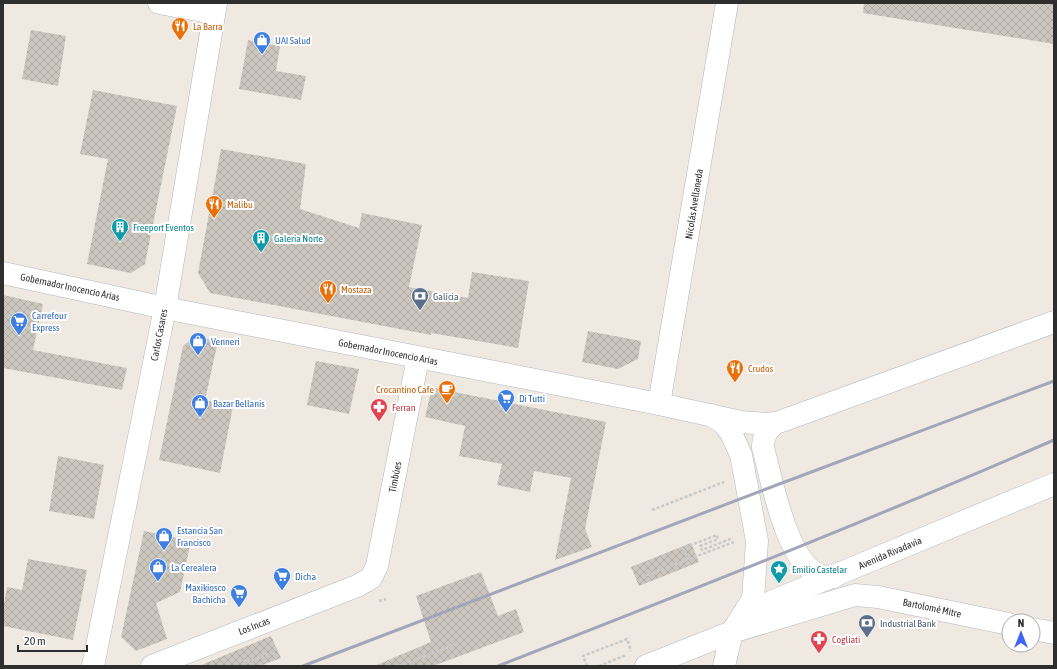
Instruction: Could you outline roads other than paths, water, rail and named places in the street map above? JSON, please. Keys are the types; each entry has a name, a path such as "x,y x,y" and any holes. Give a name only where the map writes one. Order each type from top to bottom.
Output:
{"street":[{"path":"159,3 215,8"},
{"name":"Nicolás Avellaneda","path":"659,404 727,3"},
{"name":"Carlos Casares","path":"92,666 165,308 215,8"},
{"name":"Gobernador Inocencio Arias","path":"3,273 165,308 659,404 742,422 774,424"},
{"path":"834,577 819,575 800,558 785,527 763,448 763,438 768,430 774,424 1054,322"},
{"name":"Timbúes","path":"357,586 371,578 377,566 418,358"},
{"path":"711,415 723,424 731,433 741,455 757,541 753,599 732,632 724,666"},
{"name":"Avenida Rivadavia","path":"732,632 771,602 1054,484"},
{"name":"Los Incas","path":"152,666 357,586"},
{"name":"Avenida Rivadavia","path":"639,659 855,595"},
{"name":"Bartolomé Mitre","path":"855,595 878,597 1001,622"},
{"path":"1041,631 1054,633"}],"railway":[{"path":"303,666 1054,381"},
{"path":"498,666 708,584 1054,440"}],"place":[{"name":"La Barra","path":"180,41"},
{"name":"UAI Salud","path":"262,55"},
{"name":"Malibu","path":"214,219"},
{"name":"Freeport Eventos","path":"120,242"},
{"name":"Galeria Norte","path":"261,253"},
{"name":"Mostaza","path":"328,304"},
{"name":"Galicia","path":"420,311"},
{"name":"Carrefour Express","path":"19,336"},
{"name":"Venneri","path":"198,356"},
{"name":"Crudos","path":"735,383"},
{"name":"Crocantino Cafe","path":"447,404"},
{"name":"Di Tutti","path":"506,413"},
{"name":"Bazar Bellanis","path":"200,418"},
{"name":"Ferran","path":"379,422"},
{"name":"Estancia San Francisco","path":"164,551"},
{"name":"La Cerealera","path":"158,582"},
{"name":"Emilio Castelar","path":"779,584"},
{"name":"Dicha","path":"282,591"},
{"name":"Maxikiosco Bachicha","path":"239,608"},
{"name":"Industrial Bank","path":"867,638"},
{"name":"Cogliati","path":"819,654"}]}
